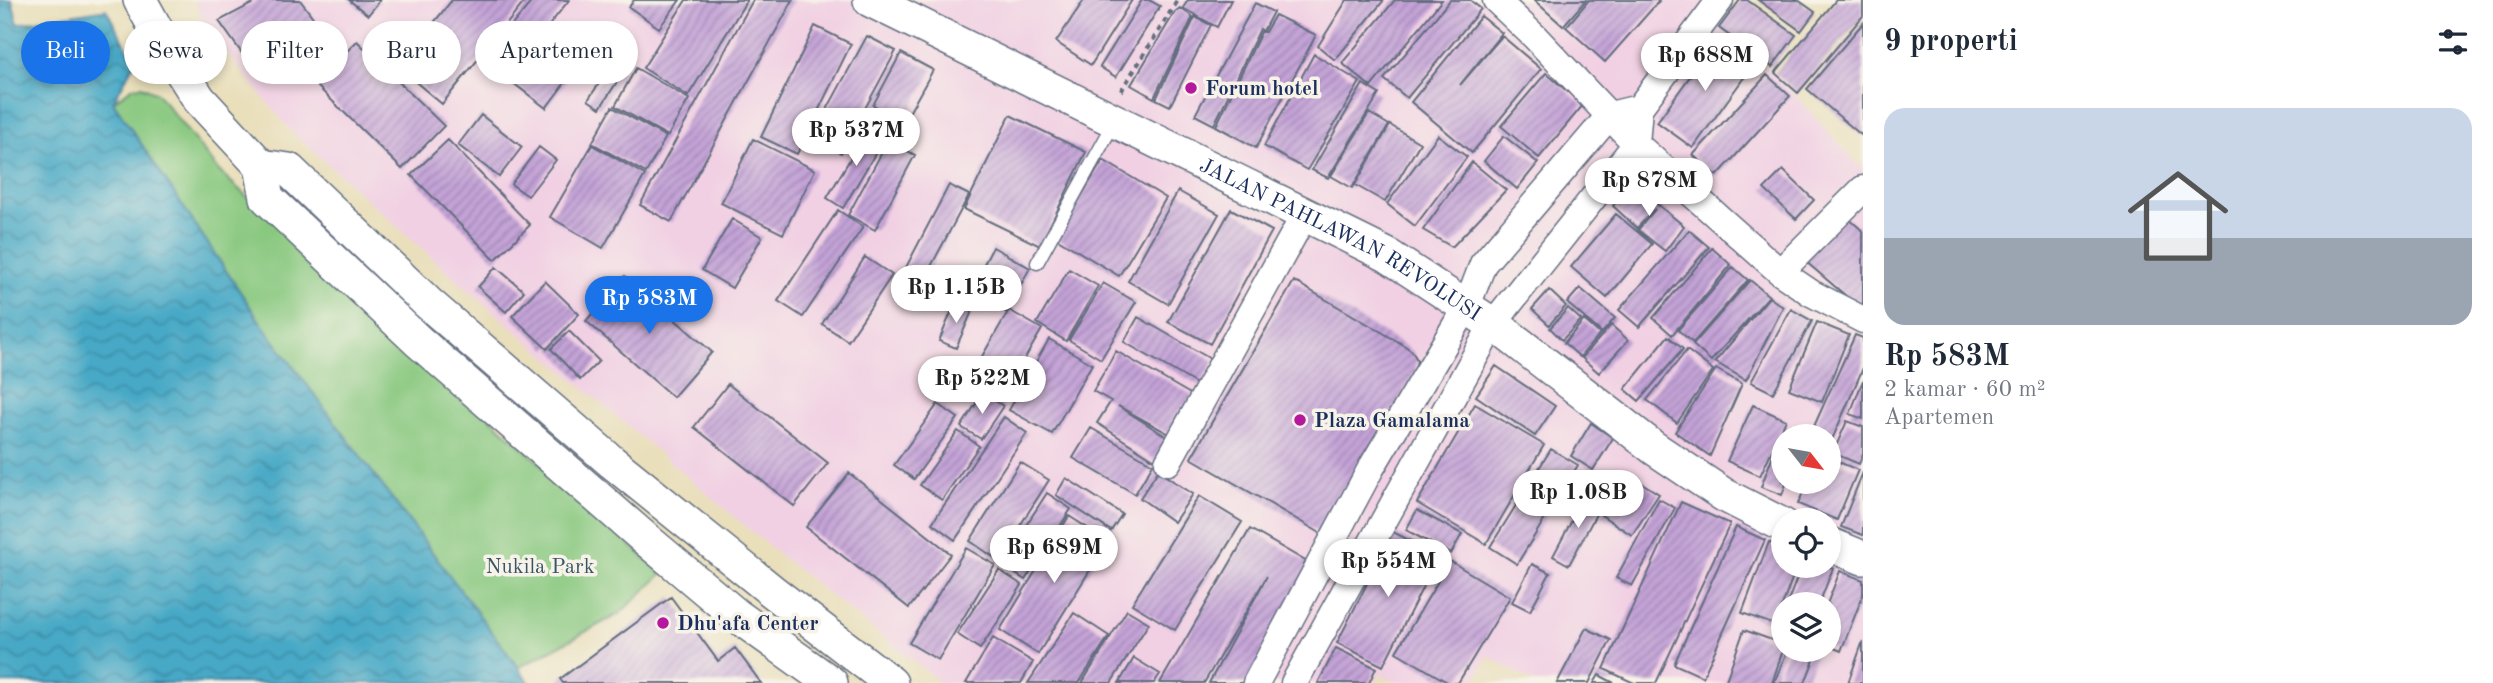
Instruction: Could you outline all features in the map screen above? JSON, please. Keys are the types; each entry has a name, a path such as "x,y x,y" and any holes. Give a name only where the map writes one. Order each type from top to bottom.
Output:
{"street":[{"path":"140,0 199,99 261,166 267,198 418,341 642,536 736,615 831,683"},
{"name":"JALAN PAHLAWAN REVOLUSI","path":"870,0 1387,255 1480,315 1654,448 1724,495 1771,519"},
{"path":"1496,0 1636,144 1780,272 1811,293 1863,320"},
{"path":"1256,683 1370,470 1480,315 1636,144 1639,108 1720,0"},
{"path":"1294,683 1480,315 1483,264 1610,115 1639,108"},
{"path":"261,166 289,170 428,303 612,462 891,683"},
{"path":"1780,272 1863,189"},
{"path":"1168,462 1305,215"},
{"path":"1841,549 1863,558"}],"lane":[{"path":"1037,263 1110,118"}],"path":[{"path":"1110,118 1178,0"}],"shaded area":[{"path":"194,0 1704,0 1859,166 1863,163 1863,683 1534,683 1488,656 1473,683 1397,683 1380,674 1374,683 941,683 778,554 461,284 290,130 252,84 348,84 348,21 241,21 241,70 227,54 227,21 203,21"}],"green space":[{"name":"Nukila Park","path":"142,86 157,93 220,172 662,574 619,614 518,668 263,326 113,102 133,87"}],"water":[{"path":"0,0 12,0 18,24 21,23 21,84 110,84 110,21 36,21 106,9 124,42 124,82 113,102 263,326 530,683 0,683"}],"building":[{"path":"259,0 300,0 315,20 241,21 241,52 227,32 227,21 219,21"},
{"path":"349,0 380,0 368,15"},
{"path":"452,0 526,0 509,21 475,21 475,63 461,80 461,21 435,21"},
{"path":"533,0 569,0 552,21 515,21"},
{"path":"634,0 680,0 659,28 629,7"},
{"path":"686,0 747,0 688,96 643,68"},
{"path":"753,0 793,0 671,222 640,205"},
{"path":"1084,0 1132,0 1091,65 1056,42"},
{"path":"1142,0 1149,0 1160,6 1116,77 1100,67"},
{"path":"1188,0 1231,0 1217,27 1183,8"},
{"path":"1347,0 1384,0 1335,60 1318,46"},
{"path":"1395,0 1442,0 1371,87 1342,63"},
{"path":"1450,0 1470,0 1481,9 1407,98 1384,79"},
{"path":"1534,0 1586,0 1563,26"},
{"path":"1589,0 1659,1 1605,62 1566,27"},
{"path":"1740,0 1747,0 1796,35 1772,67 1719,28"},
{"path":"1758,0 1798,0 1815,12 1801,31"},
{"path":"1836,0 1863,0 1863,16 1798,93 1775,73"},
{"path":"1255,3 1273,12 1263,31 1260,29 1214,125 1195,115"},
{"path":"1180,8 1193,17 1154,98 1131,85"},
{"path":"1275,15 1316,35 1256,148 1216,126 1261,32 1265,32"},
{"path":"1481,16 1502,33 1460,85 1502,36 1541,69 1472,153 1411,102"},
{"path":"1195,17 1211,25 1170,106 1156,99"},
{"path":"1863,23 1863,133 1861,135 1807,89"},
{"path":"815,26 851,44 797,154 761,137"},
{"path":"867,36 896,51 841,153 812,137"},
{"path":"1717,39 1753,65 1693,148 1657,122"},
{"path":"357,41 362,46 362,84 401,84 444,126 402,169 315,84 348,84 348,50"},
{"path":"901,53 933,70 904,122 873,105"},
{"path":"1314,54 1360,82 1307,170 1264,146"},
{"path":"638,69 689,99 668,136 615,106 627,84 638,84"},
{"path":"1546,73 1583,105 1539,158 1501,126"},
{"path":"1767,75 1790,96 1717,176 1693,155"},
{"path":"418,84 458,84 442,104"},
{"path":"514,84 564,84 546,108"},
{"path":"599,84 616,84 600,108 588,100"},
{"path":"1363,84 1379,94 1328,178 1312,170"},
{"path":"612,107 666,137 646,173 592,143"},
{"path":"1369,113 1389,125 1352,188 1331,176"},
{"path":"481,115 522,147 499,177 458,145"},
{"path":"1010,115 1086,152 1040,246 964,209"},
{"path":"1390,125 1420,143 1385,202 1355,185"},
{"path":"869,127 885,137 843,208 827,198"},
{"path":"1438,135 1467,157 1415,226 1387,204"},
{"path":"1504,136 1538,163 1517,189 1484,161"},
{"path":"753,139 815,170 783,234 721,203"},
{"path":"448,140 530,225 495,260 411,175"},
{"path":"888,141 915,155 875,230 848,215"},
{"path":"592,145 645,175 603,248 550,217"},
{"path":"539,147 556,160 528,196 511,184"},
{"path":"1103,160 1166,198 1119,276 1056,238"},
{"path":"1472,162 1506,190 1452,247 1423,230"},
{"path":"1783,170 1814,200 1796,219 1764,189"},
{"path":"949,185 969,195 921,285 902,275"},
{"path":"1636,187 1684,226 1665,251 1638,230 1655,209 1637,228 1613,206 1625,191"},
{"path":"1178,191 1219,214 1168,304 1128,281"},
{"path":"1231,209 1272,231 1210,344 1168,322"},
{"path":"838,210 863,227 803,317 778,301"},
{"path":"1842,213 1863,231 1863,304 1860,308 1804,260"},
{"path":"1616,214 1652,244 1607,298 1571,267"},
{"path":"732,219 762,237 732,288 702,270"},
{"path":"1689,230 1709,247 1639,327 1619,310"},
{"path":"993,247 1030,268 1006,312 969,292"},
{"path":"1712,248 1731,265 1672,335 1653,318"},
{"path":"865,257 892,275 848,341 822,324"},
{"path":"496,267 524,291 506,312 478,287"},
{"path":"1733,267 1748,280 1693,343 1678,330"},
{"path":"1069,269 1098,286 1066,341 1037,323"},
{"path":"625,276 712,352 673,397 586,321"},
{"path":"1750,280 1769,296 1711,361 1693,345"},
{"path":"545,281 579,314 547,349 512,316"},
{"name":"Plaza Gamalama","path":"1294,281 1402,344 1412,351 1417,360 1415,372 1322,534 1191,458"},
{"path":"1103,283 1136,302 1101,359 1069,340"},
{"path":"1580,288 1615,318 1602,333 1567,303"},
{"path":"1549,290 1566,306 1549,325 1532,309"},
{"path":"1769,297 1783,307 1746,380 1715,362"},
{"path":"956,301 973,309 956,348 939,341"},
{"path":"1568,308 1581,320 1562,340 1550,328"},
{"path":"1791,309 1812,321 1773,393 1751,382"},
{"path":"1009,310 1042,329 1003,396 970,377"},
{"path":"1138,317 1214,361 1200,386 1124,342"},
{"path":"1584,320 1600,334 1580,357 1564,343"},
{"path":"1817,322 1849,335 1822,402 1789,389"},
{"path":"1611,325 1628,340 1599,373 1582,358"},
{"path":"569,331 599,361 580,380 551,349"},
{"path":"1855,335 1863,338 1863,368 1839,424 1815,424"},
{"path":"1668,336 1683,349 1639,401 1625,389"},
{"path":"1049,339 1092,364 1052,434 1009,410"},
{"path":"1687,350 1713,370 1677,423 1647,400"},
{"path":"1116,351 1192,395 1169,434 1118,406 1172,440 1158,462 1097,423 1111,401 1093,391"},
{"path":"1496,366 1555,406 1535,436 1476,396"},
{"path":"1716,369 1742,384 1710,456 1675,432"},
{"path":"1863,380 1863,419 1850,414"},
{"path":"728,384 828,463 794,506 694,427"},
{"path":"983,393 1003,406 981,439 961,427"},
{"path":"938,404 958,418 914,479 894,465"},
{"path":"1475,404 1544,445 1486,544 1417,503"},
{"path":"1753,405 1786,420 1784,424 1771,424 1771,452 1760,476 1727,461"},
{"path":"1004,417 1027,433 955,540 932,523"},
{"path":"1847,421 1863,427 1863,454 1859,464 1841,456 1841,435"},
{"path":"1591,423 1613,438 1593,470 1571,456"},
{"path":"1091,428 1153,464 1135,494 1073,458"},
{"path":"958,431 979,446 942,500 920,485"},
{"path":"1551,449 1578,465 1517,564 1490,547"},
{"path":"1771,460 1771,491 1761,487"},
{"path":"1020,462 1049,480 998,560 970,541"},
{"path":"1841,463 1858,470 1841,510 1841,508 1808,508 1798,504 1802,494 1841,494"},
{"path":"1158,471 1193,494 1174,522 1140,498"},
{"path":"1863,472 1863,535 1841,527"},
{"path":"849,473 951,554 909,608 806,527"},
{"path":"1628,474 1659,494 1632,535 1601,515"},
{"path":"1066,478 1122,514 1111,531 1056,495"},
{"path":"1047,493 1071,509 1025,580 1001,564"},
{"path":"1586,494 1602,503 1569,565 1553,556"},
{"path":"1199,496 1242,522 1175,630 1132,604"},
{"path":"1659,499 1675,508 1632,586 1616,578"},
{"path":"1681,502 1730,524 1656,683 1634,683 1604,669"},
{"path":"1417,510 1462,534 1451,554 1406,530"},
{"path":"1069,516 1108,541 1038,654 1000,630"},
{"path":"1736,527 1765,540 1703,677 1674,664"},
{"path":"1250,529 1314,566 1249,683 1209,683 1267,576 1204,683 1160,683"},
{"path":"1393,532 1439,555 1383,666 1337,643"},
{"path":"1769,542 1771,543 1771,578 1792,578 1787,592 1771,592 1771,624 1742,613"},
{"path":"966,548 995,565 938,660 909,643"},
{"path":"1450,561 1510,597 1458,683 1449,683 1396,652"},
{"path":"1532,564 1550,573 1530,611 1512,602"},
{"path":"999,570 1022,585 980,649 957,634"},
{"path":"1841,571 1863,580 1863,595 1841,651 1841,592 1832,592 1837,578 1841,578"},
{"path":"1797,578 1829,578 1824,592 1792,592"},
{"name":"Dhu'afa Center","path":"671,597 718,661 735,648 761,683 563,683 560,679"},
{"path":"1127,610 1149,623 1111,683 1082,683"},
{"path":"1074,613 1109,636 1079,683 1028,683"},
{"path":"1586,628 1611,640 1589,683 1557,683"},
{"path":"1744,630 1771,640 1771,662 1779,662 1772,683 1725,683"},
{"path":"993,638 1033,662 1021,683 966,683"},
{"path":"1863,641 1863,683 1848,683"},
{"path":"1336,648 1376,668 1369,683 1318,683"},
{"path":"1134,658 1160,674 1154,683 1119,683"},
{"path":"1783,662 1813,662 1805,683 1774,683"},
{"path":"1599,675 1614,683 1594,683"}],"place":[{"name":"Forum hotel","path":"1191,88"},
{"name":"Plaza Gamalama","path":"1300,420"},
{"name":"Dhu'afa Center","path":"663,623"}]}
